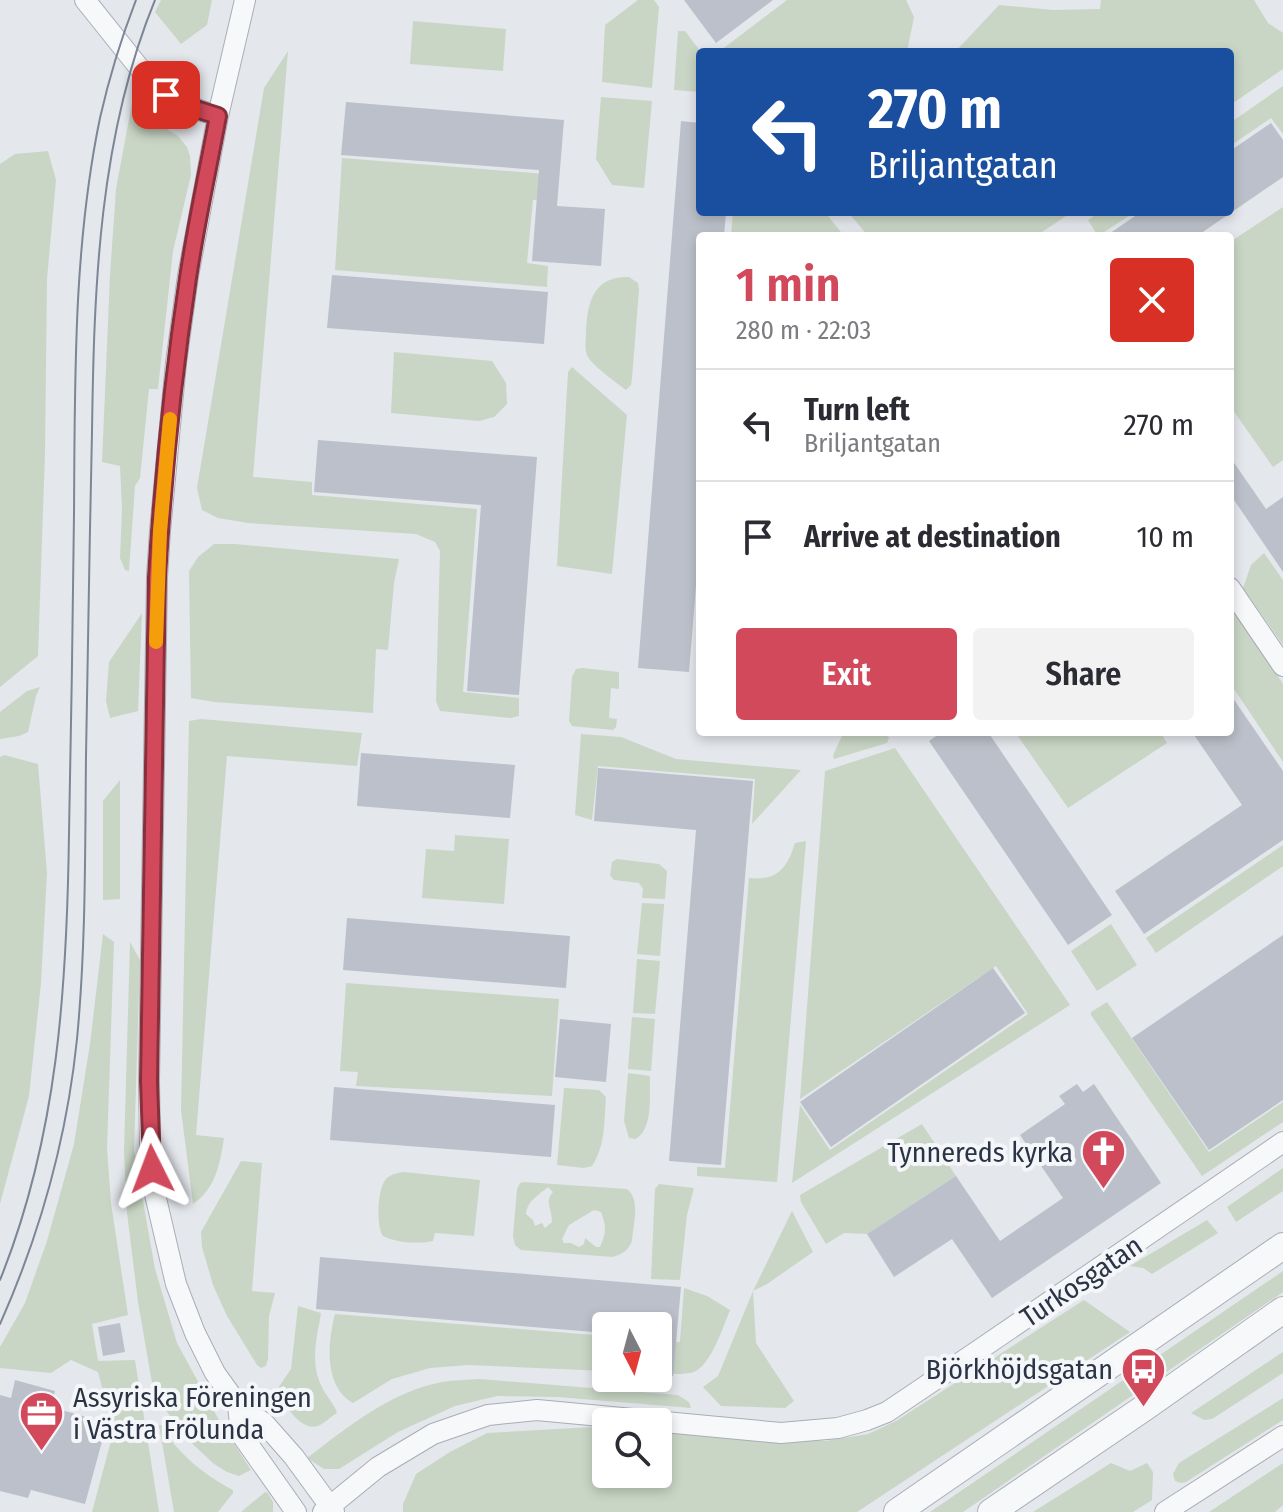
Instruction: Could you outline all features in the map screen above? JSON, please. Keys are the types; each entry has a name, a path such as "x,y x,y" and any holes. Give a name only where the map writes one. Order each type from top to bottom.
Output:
{"street":[{"path":"85,0 149,80 166,95 218,116"},
{"path":"245,0 218,116 188,276 176,363 160,531 150,1148 154,1190 176,1284 215,1373 238,1405 264,1423 294,1457 329,1510"},
{"path":"1234,594 1283,666"},
{"name":"Turkosgatan","path":"329,1510 378,1467 433,1434 488,1415 537,1410 781,1433 838,1428 867,1420 887,1412 951,1370 1283,1142"},
{"path":"897,1512 1283,1246"},
{"path":"991,1512 1283,1310"},
{"path":"238,1405 241,1434 296,1512"},
{"path":"1165,1512 1283,1436"}],"green space":[{"path":"161,0 212,0 207,25 181,44 155,12"},
{"path":"638,0 654,0 659,7 652,88 602,82 605,25"},
{"path":"787,0 906,0 914,17 908,48 724,48"},
{"path":"1101,0 1254,0 1268,23 1283,33 1283,69 1234,102 1234,48 959,48 999,5 1054,10 1100,9"},
{"path":"413,21 506,29 503,71 410,64"},
{"path":"678,31 685,31 698,48 696,92 674,90"},
{"path":"288,51 253,477 312,482 312,495 477,509 463,692 519,698 519,716 511,718 440,711 436,701 440,551 435,542 416,534 248,523 218,518 202,510 197,488 264,88"},
{"path":"1283,86 1283,134 1271,118 1234,143 1234,120"},
{"path":"601,97 652,101 644,188 612,185 596,159"},
{"path":"132,103 178,136 190,156 191,175 173,251 158,389 149,389 140,478 135,486 129,571 125,570 120,558 120,466 102,462 116,189"},
{"path":"48,151 56,180 47,279 38,656 0,687 0,164 15,154"},
{"path":"342,158 558,175 557,199 533,200 527,263 548,266 547,287 335,270"},
{"path":"1283,207 1283,460 1273,467 1234,412 1234,239"},
{"path":"733,216 828,216 841,232 731,232"},
{"path":"851,216 1066,216 1042,232 865,232"},
{"path":"1094,216 1129,216 1104,232 1096,232 1088,220"},
{"path":"629,277 638,283 639,290 632,378 626,390 591,361 586,342 588,311 594,293 607,281"},
{"path":"394,352 492,361 506,383 507,404 494,417 479,421 391,413"},
{"path":"572,367 627,415 612,574 557,566 568,372"},
{"path":"214,544 399,559 388,650 376,649 373,713 191,698 189,571 198,557"},
{"path":"1264,553 1283,580 1283,645 1243,588 1251,565"},
{"path":"1234,610 1283,684 1283,762 1234,689"},
{"path":"142,613 138,711 110,718 106,701 109,662"},
{"path":"576,669 619,672 619,689 611,688 609,718 617,719 613,730 572,726 569,721 572,677"},
{"path":"40,687 28,732 0,739 0,712 27,691"},
{"path":"201,719 362,733 357,766 227,756 196,1135 224,1138 212,1183 193,1204 181,1110 189,721"},
{"path":"581,734 621,737 676,759 801,770 752,824 755,779 598,766 592,820 575,815"},
{"path":"842,736 889,738 887,743 834,759"},
{"path":"1018,736 1163,736 1167,743 1068,808"},
{"path":"895,748 1070,1005 792,1183 800,1105 830,1150 1028,1014 996,966 800,1099 825,771"},
{"path":"4,755 38,764 47,873 41,983 29,1096 0,1204 0,757"},
{"path":"120,780 120,899 103,900 103,801"},
{"path":"455,835 509,839 504,904 422,898 426,849 454,851"},
{"path":"806,841 777,1182 697,1176 697,1167 725,1168 749,878 774,875 788,860 795,843"},
{"path":"1283,845 1283,866 1156,953 1146,938"},
{"path":"617,859 659,864 667,871 665,899 642,898 643,889 639,883 614,880 610,875 612,862"},
{"path":"642,903 664,904 660,956 637,954"},
{"path":"1111,924 1137,965 1097,991 1071,951"},
{"path":"103,934 114,942 107,1148 111,1203 128,1315 92,1324 98,1361 135,1360 159,1512 92,1512 115,1426 98,1372 71,1360 51,1373 0,1368 0,1347 25,1303 47,1241 74,1144"},
{"path":"130,942 140,960 134,1150 155,1269 177,1343 219,1420 251,1470 239,1476 214,1464 183,1435 161,1403 152,1383 127,1213 124,1151"},
{"path":"637,959 660,961 655,1014 633,1013"},
{"path":"346,983 559,999 552,1096 356,1086 358,1072 340,1071"},
{"path":"1107,1002 1209,1152 1283,1102 1283,1122 1202,1176 1091,1015"},
{"path":"632,1017 655,1019 651,1071 628,1069"},
{"path":"628,1073 650,1076 648,1119 642,1134 636,1139 629,1138 624,1121"},
{"path":"564,1088 599,1090 606,1097 602,1141 592,1166 557,1165"},
{"path":"922,1124 956,1176 867,1234 844,1233 826,1244 800,1195"},
{"path":"241,1161 262,1163 252,1291 275,1293 269,1316 268,1359 266,1366 261,1368 227,1316 213,1285 202,1247 201,1232"},
{"path":"1283,1168 1283,1191 1236,1222 1227,1207"},
{"path":"404,1172 480,1180 474,1236 435,1233 433,1241 414,1243 383,1236 378,1216 383,1184 388,1177"},
{"path":"520,1183 627,1189 635,1206 632,1241 624,1252 613,1257 521,1250 515,1245 513,1236","holes":["548,1187 553,1192 549,1202 552,1222 545,1228 542,1223 535,1226 526,1214 531,1202","594,1210 601,1212 605,1226 600,1247 585,1238 584,1244 579,1247 564,1243 562,1239 569,1225"]},
{"path":"659,1184 694,1188 687,1215 680,1280 651,1279 655,1189"},
{"path":"792,1211 813,1252 753,1291"},
{"path":"1207,1220 1218,1233 1152,1274 1143,1268 1130,1266"},
{"path":"1283,1271 1283,1292 963,1512 930,1512"},
{"path":"684,1288 707,1296 730,1310 716,1344 696,1371 672,1373 672,1342 680,1342"},
{"path":"753,1291 756,1343 794,1401 785,1408 721,1406 703,1387 718,1376"},
{"path":"1084,1300 1130,1332 857,1512 403,1512 403,1504 416,1474 487,1433 592,1427 592,1488 672,1488 672,1432 825,1441 868,1434 896,1421"},
{"path":"298,1306 321,1313 315,1349 316,1367 321,1385 337,1413 313,1427 300,1422 276,1391 291,1369"},
{"path":"335,1314 592,1335 592,1370 468,1365 430,1368 392,1379 353,1403 343,1395 332,1374 331,1337"},
{"path":"1283,1352 1283,1373 1212,1419 1204,1420 1191,1413"},
{"path":"480,1379 592,1388 592,1392 678,1395 689,1402 691,1408 558,1397 497,1396 455,1406 398,1432 339,1469 324,1469 307,1458 387,1402 442,1382"},
{"path":"1283,1398 1283,1420 1186,1482 1175,1481 1173,1474 1179,1463"},
{"path":"159,1425 192,1462 233,1490 218,1512 174,1512"},
{"path":"1111,1463 1130,1471 1147,1463 1153,1472 1152,1500 1133,1512 1033,1512"},
{"path":"1283,1463 1283,1505 1275,1512 1209,1512"},
{"path":"265,1492 273,1502 273,1512 241,1512"}],"building":[{"path":"684,0 773,0 716,43"},
{"path":"346,102 564,120 557,206 605,209 601,266 532,261 539,170 341,155"},
{"path":"681,121 696,123 696,216 726,216 724,232 696,232 696,585 689,672 638,668"},
{"path":"1271,123 1283,140 1283,177 1234,211 1234,148"},
{"path":"1135,216 1226,216 1203,232 1112,232"},
{"path":"332,275 548,292 544,344 327,328"},
{"path":"318,440 537,457 519,695 467,691 481,505 314,492"},
{"path":"1234,463 1266,509 1283,497 1283,572 1234,500"},
{"path":"1234,700 1283,771 1283,840 1144,934 1115,891 1242,805 1195,736 1234,736"},
{"path":"936,736 991,736 1112,915 1068,945 929,741"},
{"path":"361,753 515,765 510,818 357,806"},
{"path":"598,768 753,781 721,1165 669,1161 696,830 594,821"},
{"path":"347,918 570,936 566,988 343,970"},
{"path":"1283,935 1283,1100 1209,1150 1132,1038"},
{"path":"993,968 1025,1013 831,1147 800,1102"},
{"path":"560,1019 611,1024 606,1082 555,1077"},
{"name":"Tynnereds kyrka","path":"1077,1084 1083,1092 1094,1084 1161,1183 992,1298 952,1239 894,1277 867,1234 956,1176 1000,1241 1063,1198 1020,1135 1065,1104 1059,1096"},
{"path":"334,1087 555,1105 551,1157 330,1140"},
{"path":"320,1257 681,1287 673,1376 672,1312 592,1312 592,1332 316,1309"},
{"path":"120,1323 125,1352 103,1356 98,1327"},
{"path":"15,1380 55,1391 51,1407 107,1423 85,1504 31,1490 28,1498 0,1491 0,1395 11,1398"}],"tram line":[{"path":"0,1280 20,1226 35,1171 47,1116 62,1004 68,891 80,266 100,118 136,0"},
{"path":"0,1324 28,1255 50,1184 66,1112 77,1039 84,933 93,377 98,267 103,212 122,104 155,0"}],"slow traffic":[{"path":"156,642 157,577 170,419"}],"place":[{"name":"Tynnereds kyrka","path":"1104,1191"},
{"name":"Björkhöjdsgatan","path":"1144,1408"},
{"name":"Assyriska Föreningen i Västra Frölunda","path":"42,1452"}],"route":[{"path":"152,1169 149,1081 157,577 176,363 188,276 218,116 166,95"}]}
